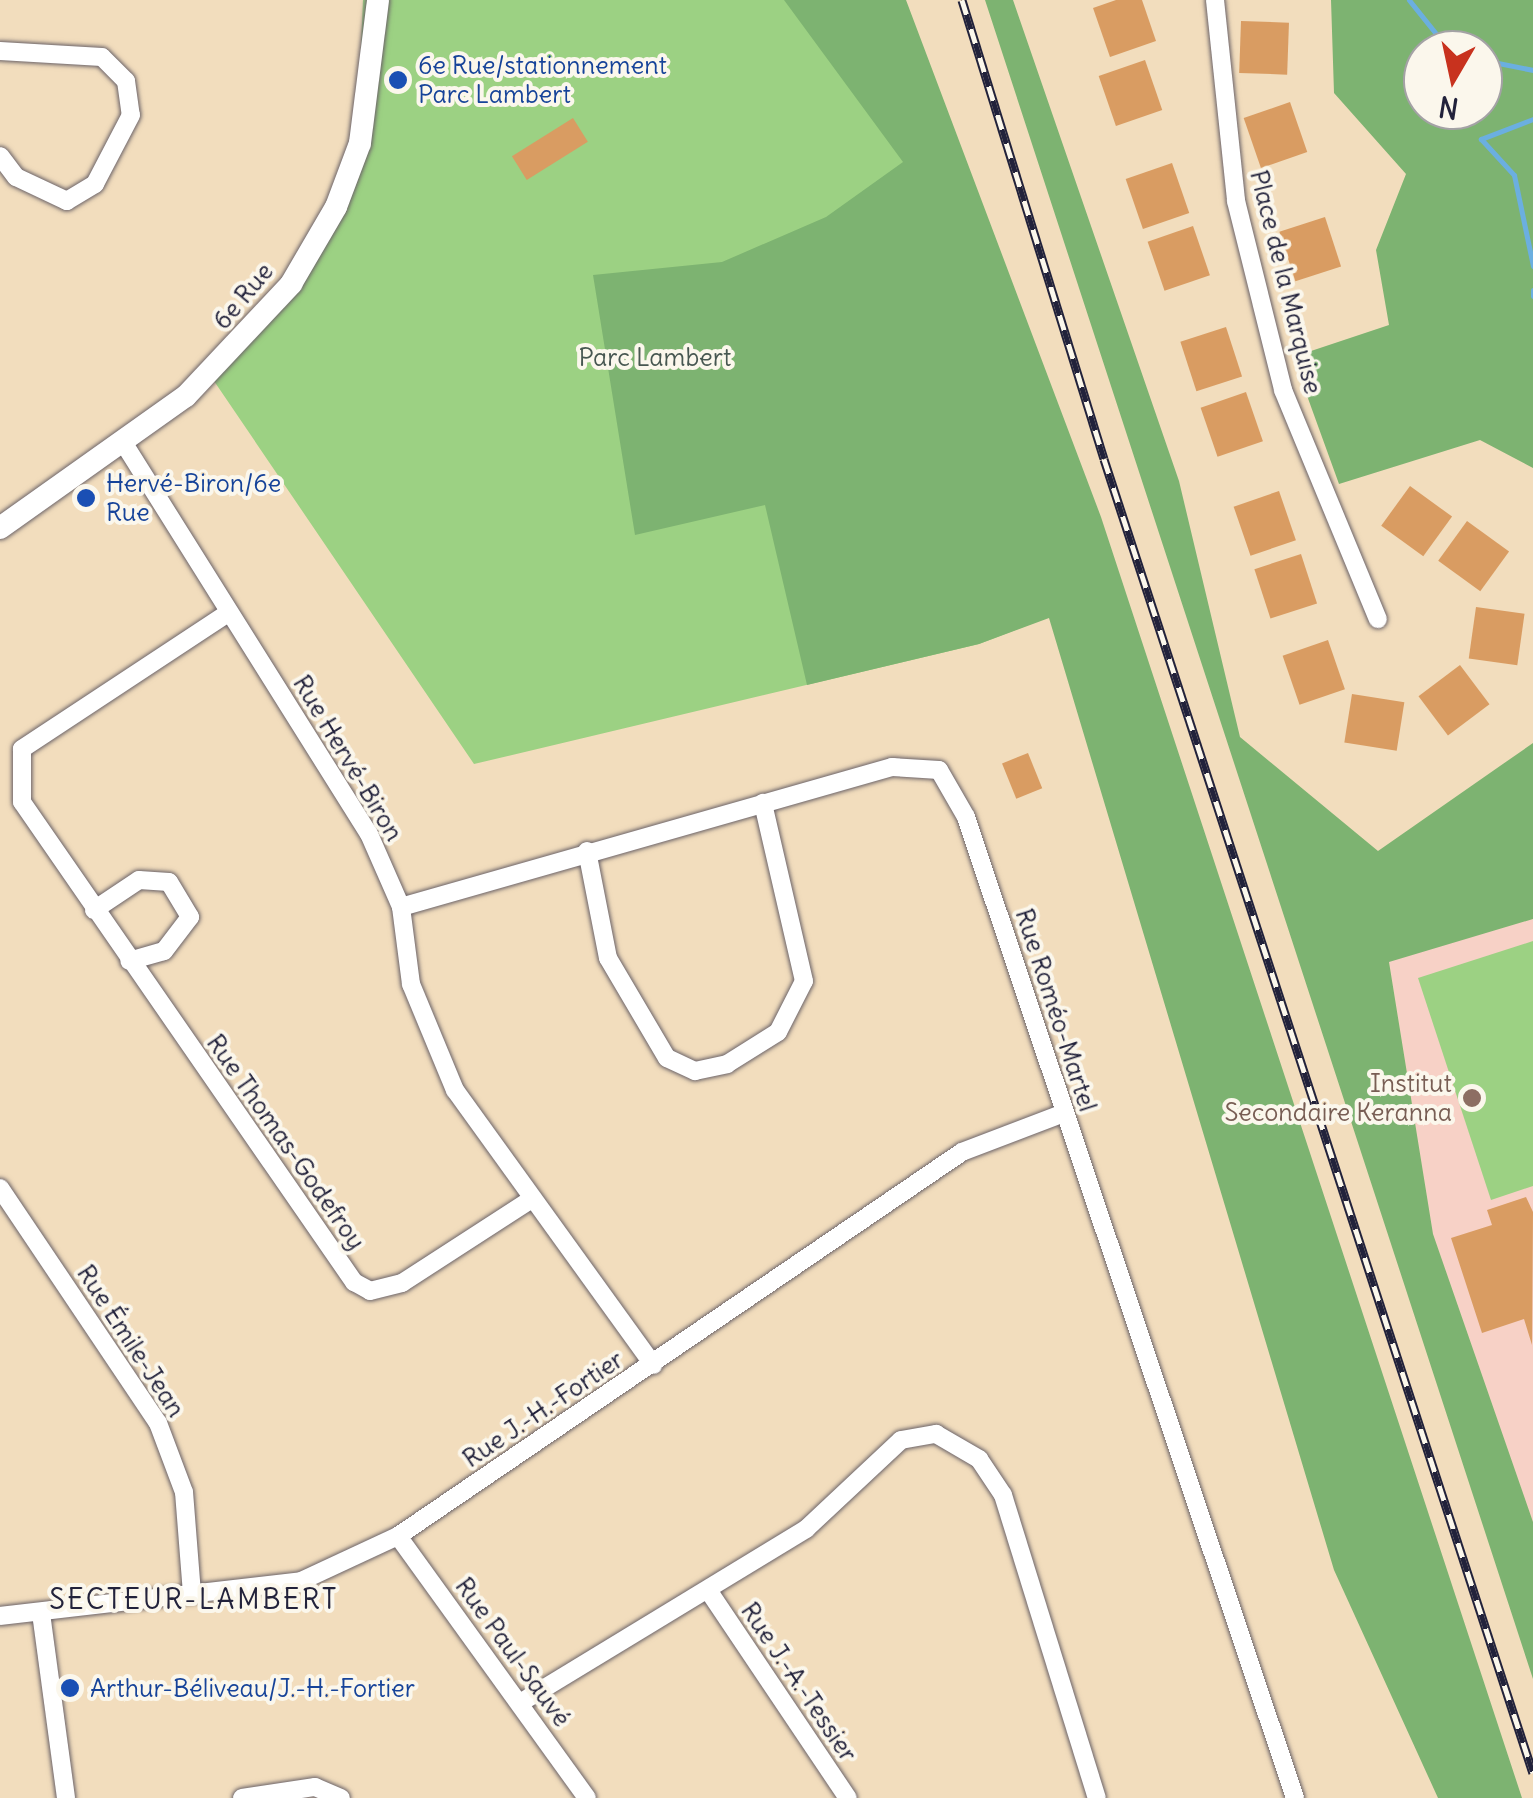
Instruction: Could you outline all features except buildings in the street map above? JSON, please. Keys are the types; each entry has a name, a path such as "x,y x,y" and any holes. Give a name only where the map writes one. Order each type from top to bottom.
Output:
{"street":[{"name":"6e Rue","path":"0,528 123,442 247,338 300,269 336,207 360,143 378,0"},
{"name":"Place de la Marquise","path":"1215,0 1236,201 1283,390 1378,619"},
{"path":"0,51 102,58 126,81 130,116 95,184 67,201 16,177 0,156"},
{"name":"Rue Hervé-Biron","path":"123,442 369,834 401,907 411,984 455,1090 653,1366"},
{"name":"Rue Thomas-Godefroy","path":"228,613 22,749 22,802 129,962 354,1282 370,1291 402,1283 532,1199"},
{"name":"Rue Roméo-Martel","path":"401,907 587,850 892,766 939,770 966,817 1295,1798"},
{"path":"587,850 608,958 667,1058 695,1072 727,1064 778,1032 804,981 763,803"},
{"path":"94,910 139,880 169,882 190,917 164,951 129,962"},
{"name":"Rue J.-H.-Fortier","path":"0,1616 301,1581 398,1536 962,1152 1064,1113"},
{"name":"Rue Émile-Jean","path":"0,1188 158,1423 184,1492 192,1594"},
{"path":"520,1704 710,1593 806,1530 901,1440 936,1434 979,1458 1003,1495 1097,1798"},
{"name":"Rue Paul-Sauvé","path":"398,1536 586,1798"},
{"name":"Rue J.-A.-Tessier","path":"710,1593 848,1798"},
{"path":"41,1612 66,1798"},
{"path":"242,1798 314,1787 341,1798"}],"shaded area":[{"name":"Institut Secondaire Keranna","path":"1533,919 1533,1522 1433,1234 1389,961"}],"green space":[{"name":"Parc Lambert","path":"363,0 903,0 1049,617 979,644 474,764 214,381 300,283 356,159"},
{"path":"784,0 906,0 1101,517 1522,1798 1438,1798 1334,1570 1049,618 979,644 807,685 765,505 635,535 593,275 722,262 826,217 903,162"},
{"path":"985,0 1013,0 1179,481 1240,737 1378,851 1533,743 1533,919 1389,962 1433,1234 1533,1522 1533,1679"},
{"path":"1331,0 1533,0 1533,468 1480,440 1339,484 1293,357 1389,325 1376,250 1406,174 1334,93"},
{"path":"1533,941 1533,1186 1491,1200 1418,978"}],"waterway":[{"path":"1409,0 1433,30"},
{"path":"1503,64 1533,70"},
{"path":"1533,119 1481,139 1514,175 1533,266"},
{"path":"1533,290 1533,296"}],"railway":[{"path":"962,0 1104,459 1533,1773"}],"place":[{"name":"6e Rue/stationnement Parc Lambert","path":"398,80"},
{"name":"Hervé-Biron/6e Rue","path":"86,498"},
{"name":"Institut Secondaire Keranna","path":"1472,1098"},
{"name":"Arthur-Béliveau/J.-H.-Fortier","path":"70,1688"}],"district":[{"name":"SECTEUR-LAMBERT","path":"194,1599"}]}
